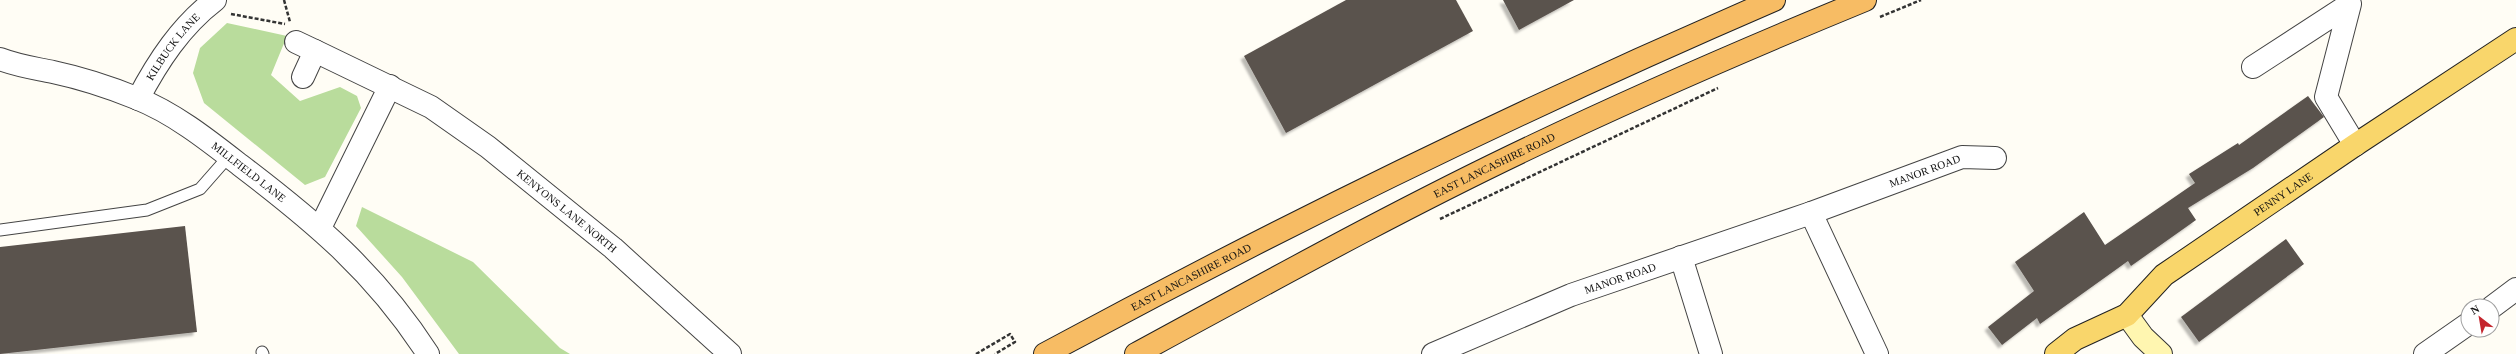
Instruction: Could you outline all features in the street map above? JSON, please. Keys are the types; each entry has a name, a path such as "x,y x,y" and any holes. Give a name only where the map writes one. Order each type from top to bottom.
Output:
{"highway":[{"name":"EAST LANCASHIRE ROAD","path":"1045,354 1299,222 1653,53 1774,0"},
{"name":"EAST LANCASHIRE ROAD","path":"1136,354 1310,260 1531,147 1724,58 1865,0"}],"main road":[{"name":"PENNY LANE","path":"2056,354 2075,339 2127,315 2164,275 2355,145 2516,39"},
{"path":"2127,315 2143,337 2161,354"}],"street":[{"path":"2253,67 2353,2"},
{"path":"2353,2 2326,97 2355,145"},
{"name":"KILBUCK LANE","path":"138,99 164,52 192,21 222,6"},
{"path":"301,39 303,77"},
{"name":"KENYONS LANE NORTH","path":"301,39 431,107 488,147 613,248 730,354"},
{"name":"MILLFIELD LANE","path":"6,66 52,72 96,83 138,99 193,129 320,228 352,258 385,294 428,354"},
{"path":"320,228 390,86"},
{"name":"MANOR ROAD","path":"1433,354 1571,295 1811,213 1962,157 1995,158"},
{"path":"1811,213 1877,354"},
{"path":"1681,257 1711,354"},
{"path":"2500,301 2516,289"},
{"path":"2438,351 2460,331"}],"lane":[{"path":"0,230 147,210 200,189 229,156"}],"path":[{"path":"1878,18 1922,0"},
{"path":"222,6 239,17 301,39"},
{"path":"1435,221 1721,87"},
{"path":"976,354 1010,334 1015,342 995,354"}],"green space":[{"path":"227,23 287,36 271,75 300,101 340,87 357,96 361,108 325,177 305,185 204,103 193,73 200,48"},
{"path":"362,207 473,262 560,348 570,354 459,354 402,277 356,226"}],"building":[{"path":"1346,0 1456,0 1473,31 1286,133 1244,56"},
{"path":"1503,0 1574,0 1519,30"},
{"path":"2308,96 2324,117 2253,168 2188,208 2196,220 2131,266 2128,261 2040,324 2037,318 2002,345 1988,327 2034,291 2015,262 2084,212 2105,245 2195,183 2189,174 2238,143 2239,145"},
{"path":"185,226 197,332 0,354 0,247"},
{"path":"2286,239 2304,264 2199,342 2181,317"}]}
